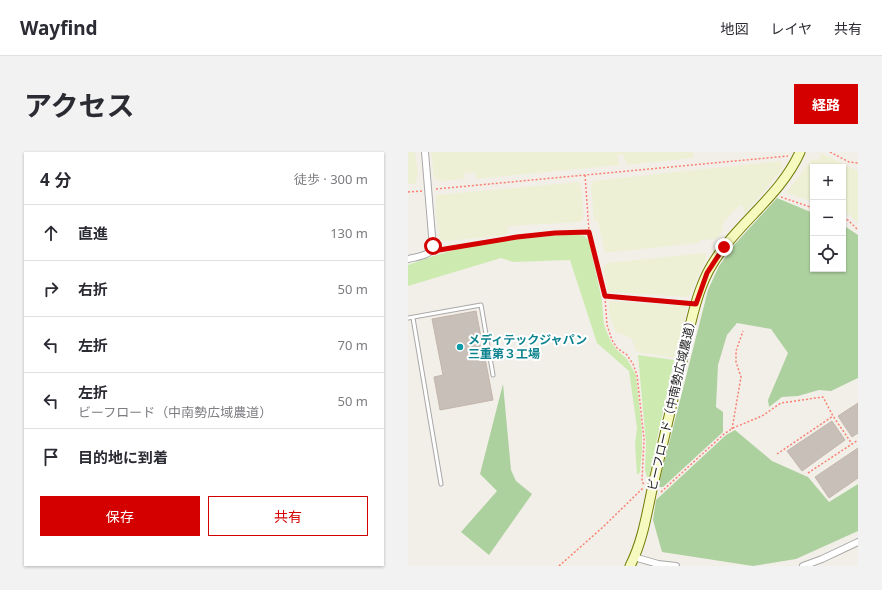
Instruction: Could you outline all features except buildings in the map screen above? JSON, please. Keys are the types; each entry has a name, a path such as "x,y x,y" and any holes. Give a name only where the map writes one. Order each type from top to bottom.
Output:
{"street":[{"path":"408,260 427,254 433,250 425,152"},
{"name":"ビーフロード（中南勢広域農道）","path":"630,566 642,532 650,500 649,486 696,304 707,273 730,240 774,192 792,167 799,154"},
{"path":"803,566 858,542"},
{"path":"634,557 658,564 676,566"}],"lane":[{"path":"408,318 481,305 493,375"},
{"path":"412,318 441,484"}],"path":[{"path":"830,152 848,162 858,163"},
{"path":"408,192 799,154"},
{"path":"559,566 649,486 642,481 644,439 637,375 628,355 617,348 612,340 607,325 605,296 589,232 585,175"},
{"path":"774,192 785,199 810,207"},
{"path":"846,219 858,230"},
{"path":"433,250 517,237 555,233 589,232"},
{"path":"605,296 696,304"},
{"path":"732,429 741,377 736,362 736,351 742,331"},
{"path":"650,500 657,496 724,434 762,416 781,403 823,397 833,416 852,444"},
{"path":"777,454 833,416"},
{"path":"808,473 858,440"}],"green space":[{"path":"408,152 415,152 418,173 415,184 408,184"},
{"path":"431,152 693,152 693,158 627,165 623,154 618,155 619,165 476,179 475,172 464,173 465,179 441,181 434,177"},
{"path":"821,153 844,164 810,164 810,201 786,193 812,159 819,160"},
{"path":"781,161 783,168 744,215 743,205 739,206 723,223 722,232 716,239 701,240 698,243 605,253 598,221 594,221 591,188 593,181"},
{"path":"846,165 858,171 858,223 846,213"},
{"path":"578,182 581,186 584,218 580,222 508,226 509,232 506,235 447,241 442,241 439,236 436,215 436,195"},
{"path":"777,198 810,212 810,272 846,272 846,227 858,235 858,378 831,391 819,390 798,396 782,397 769,407 768,400 788,353 771,329 737,323 727,335 718,365 716,407 723,412 723,432 663,487 658,487 708,290 719,266 735,244"},
{"path":"582,235 589,241 602,301 604,325 611,342 627,359 636,375 642,430 640,472 637,475 635,443 637,428 629,371 597,343 570,260 513,262 501,258 408,286 408,265 432,256 486,244 518,239"},
{"path":"705,253 706,260 688,297 608,292 603,268 607,263"},
{"path":"609,301 686,306 687,309 675,358 637,352 631,338 616,332 609,315"},
{"path":"638,355 674,360 648,481 645,470 646,443"},
{"path":"503,384 511,470 516,481 532,494 489,555 461,532 497,491 480,474"},
{"path":"735,430 772,461 808,477 829,502 858,484 858,531 796,559 753,566 662,552 653,520 656,500 726,435"}],"place":[{"name":"メディテックジャパン 三重第３工場","path":"460,347"}],"route":[{"path":"433,246 433,250 439,250 517,237 555,233 589,232 605,296 696,304 707,273 724,247"}]}
